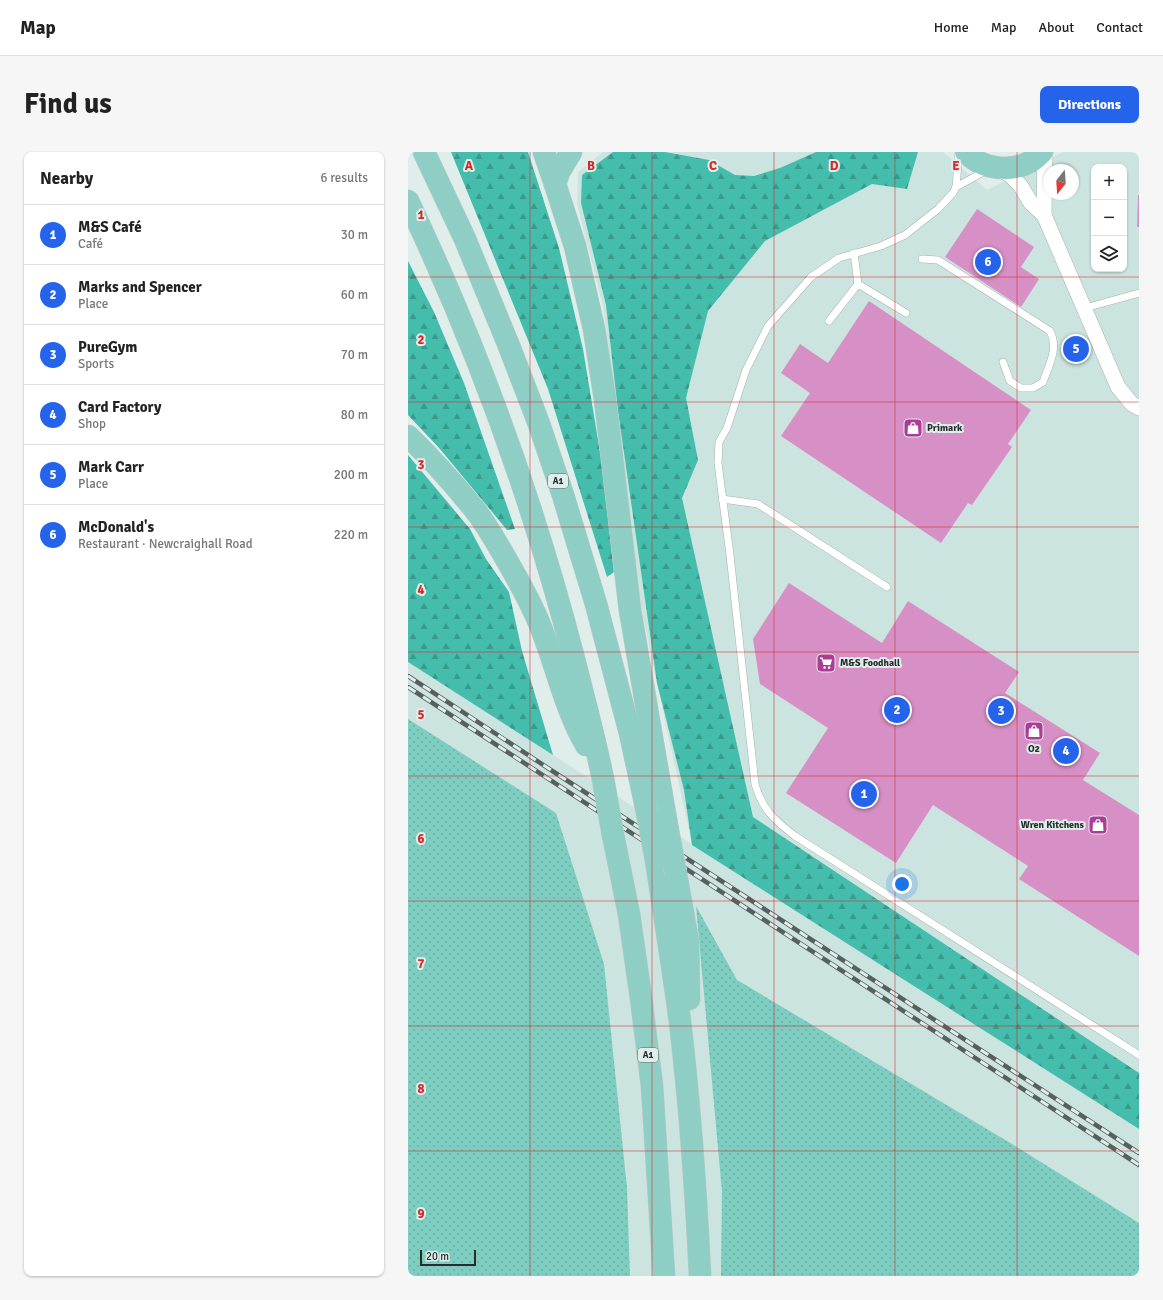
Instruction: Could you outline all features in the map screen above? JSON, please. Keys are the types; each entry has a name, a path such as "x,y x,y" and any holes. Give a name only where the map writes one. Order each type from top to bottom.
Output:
{"main road":[{"path":"544,152 575,246 594,329 605,399 630,610 688,942 690,1010 686,1082"},
{"path":"555,184 559,172 571,152"},
{"path":"966,152 979,162 995,168 1016,167 1032,161 1042,152"},
{"name":"A1","path":"428,160 465,240 509,346 538,424 563,495 596,604 630,733 656,860 677,1001 696,1193 700,1276"},
{"name":"A1","path":"408,201 425,236 462,323 487,385 514,460 552,579 579,679 602,775 629,914 652,1086 664,1276"},
{"path":"408,436 434,462 476,511 490,531 525,592 558,675 568,706 582,738 602,775"}],"street":[{"path":"1044,215 1045,152"},
{"path":"995,168 1010,175 1020,185 1031,203 1044,215 1085,308 1105,360 1118,387 1132,404 1139,408"}],"lane":[{"path":"959,152 956,187 953,193 938,209 905,235 881,246 839,258 811,277 768,326 746,370 727,428 719,442 718,463 755,784 758,797 765,808 773,818 795,836 1139,1055"},
{"path":"956,187 995,168"},
{"path":"829,320 858,284 854,253"},
{"path":"922,259 938,260 1050,332 1054,339 1054,348 1043,382 1033,388 1021,388 1010,380 1003,362"},
{"path":"858,284 906,312"},
{"path":"1085,308 1139,293"},
{"path":"722,499 758,504 887,587"}],"shaded area":[{"path":"603,152 943,152 987,190 1063,152 1139,152 1139,1276 408,1276 408,662 692,844 639,596 603,306 577,204 578,172"}],"green space":[{"path":"451,152 528,152 559,248 583,349 602,464 614,572 607,577 548,389"},
{"path":"613,152 665,152 709,160 735,175 754,176 780,168 816,152 918,152 907,189 872,184 765,241 708,311 686,398 698,460 682,498 753,817 1139,1073 1139,1129 692,845 684,790 657,683 618,411 606,305 581,203 582,175"},
{"path":"408,261 434,312 464,383 515,529 507,530 440,449 408,415"},
{"path":"408,455 470,529 486,559 509,592 522,651 553,755 408,662"},
{"path":"408,719 556,813 604,964 627,1188 630,1276 408,1276"},
{"path":"696,906 737,980 1007,1141 1139,1223 1139,1276 721,1276 722,1192"}],"building":[{"path":"1138,195 1139,227 1137,227"},
{"path":"977,209 1034,247 1021,267 1039,279 1021,307 945,257"},
{"path":"869,301 1031,410 1008,444 1012,447 972,505 968,503 941,543 781,436 810,393 781,373 800,344 828,363"},
{"path":"789,583 882,643 908,601 1019,672 1005,693 1100,753 1083,780 1139,815 1139,956 1019,879 1028,866 933,805 896,863 786,793 828,728 760,684 753,639"}],"railway":[{"path":"408,676 1139,1153"},
{"path":"408,687 1139,1165"}],"place":[{"name":"McDonald's","path":"988,262"},
{"name":"Mark Carr","path":"1076,349"},
{"name":"Primark","path":"913,428"},
{"name":"M&S Foodhall","path":"826,663"},
{"name":"Marks and Spencer","path":"897,710"},
{"name":"PureGym","path":"1001,711"},
{"name":"O2","path":"1034,731"},
{"name":"Card Factory","path":"1066,751"},
{"name":"M&S Café","path":"864,794"},
{"name":"Wren Kitchens","path":"1098,825"}]}
